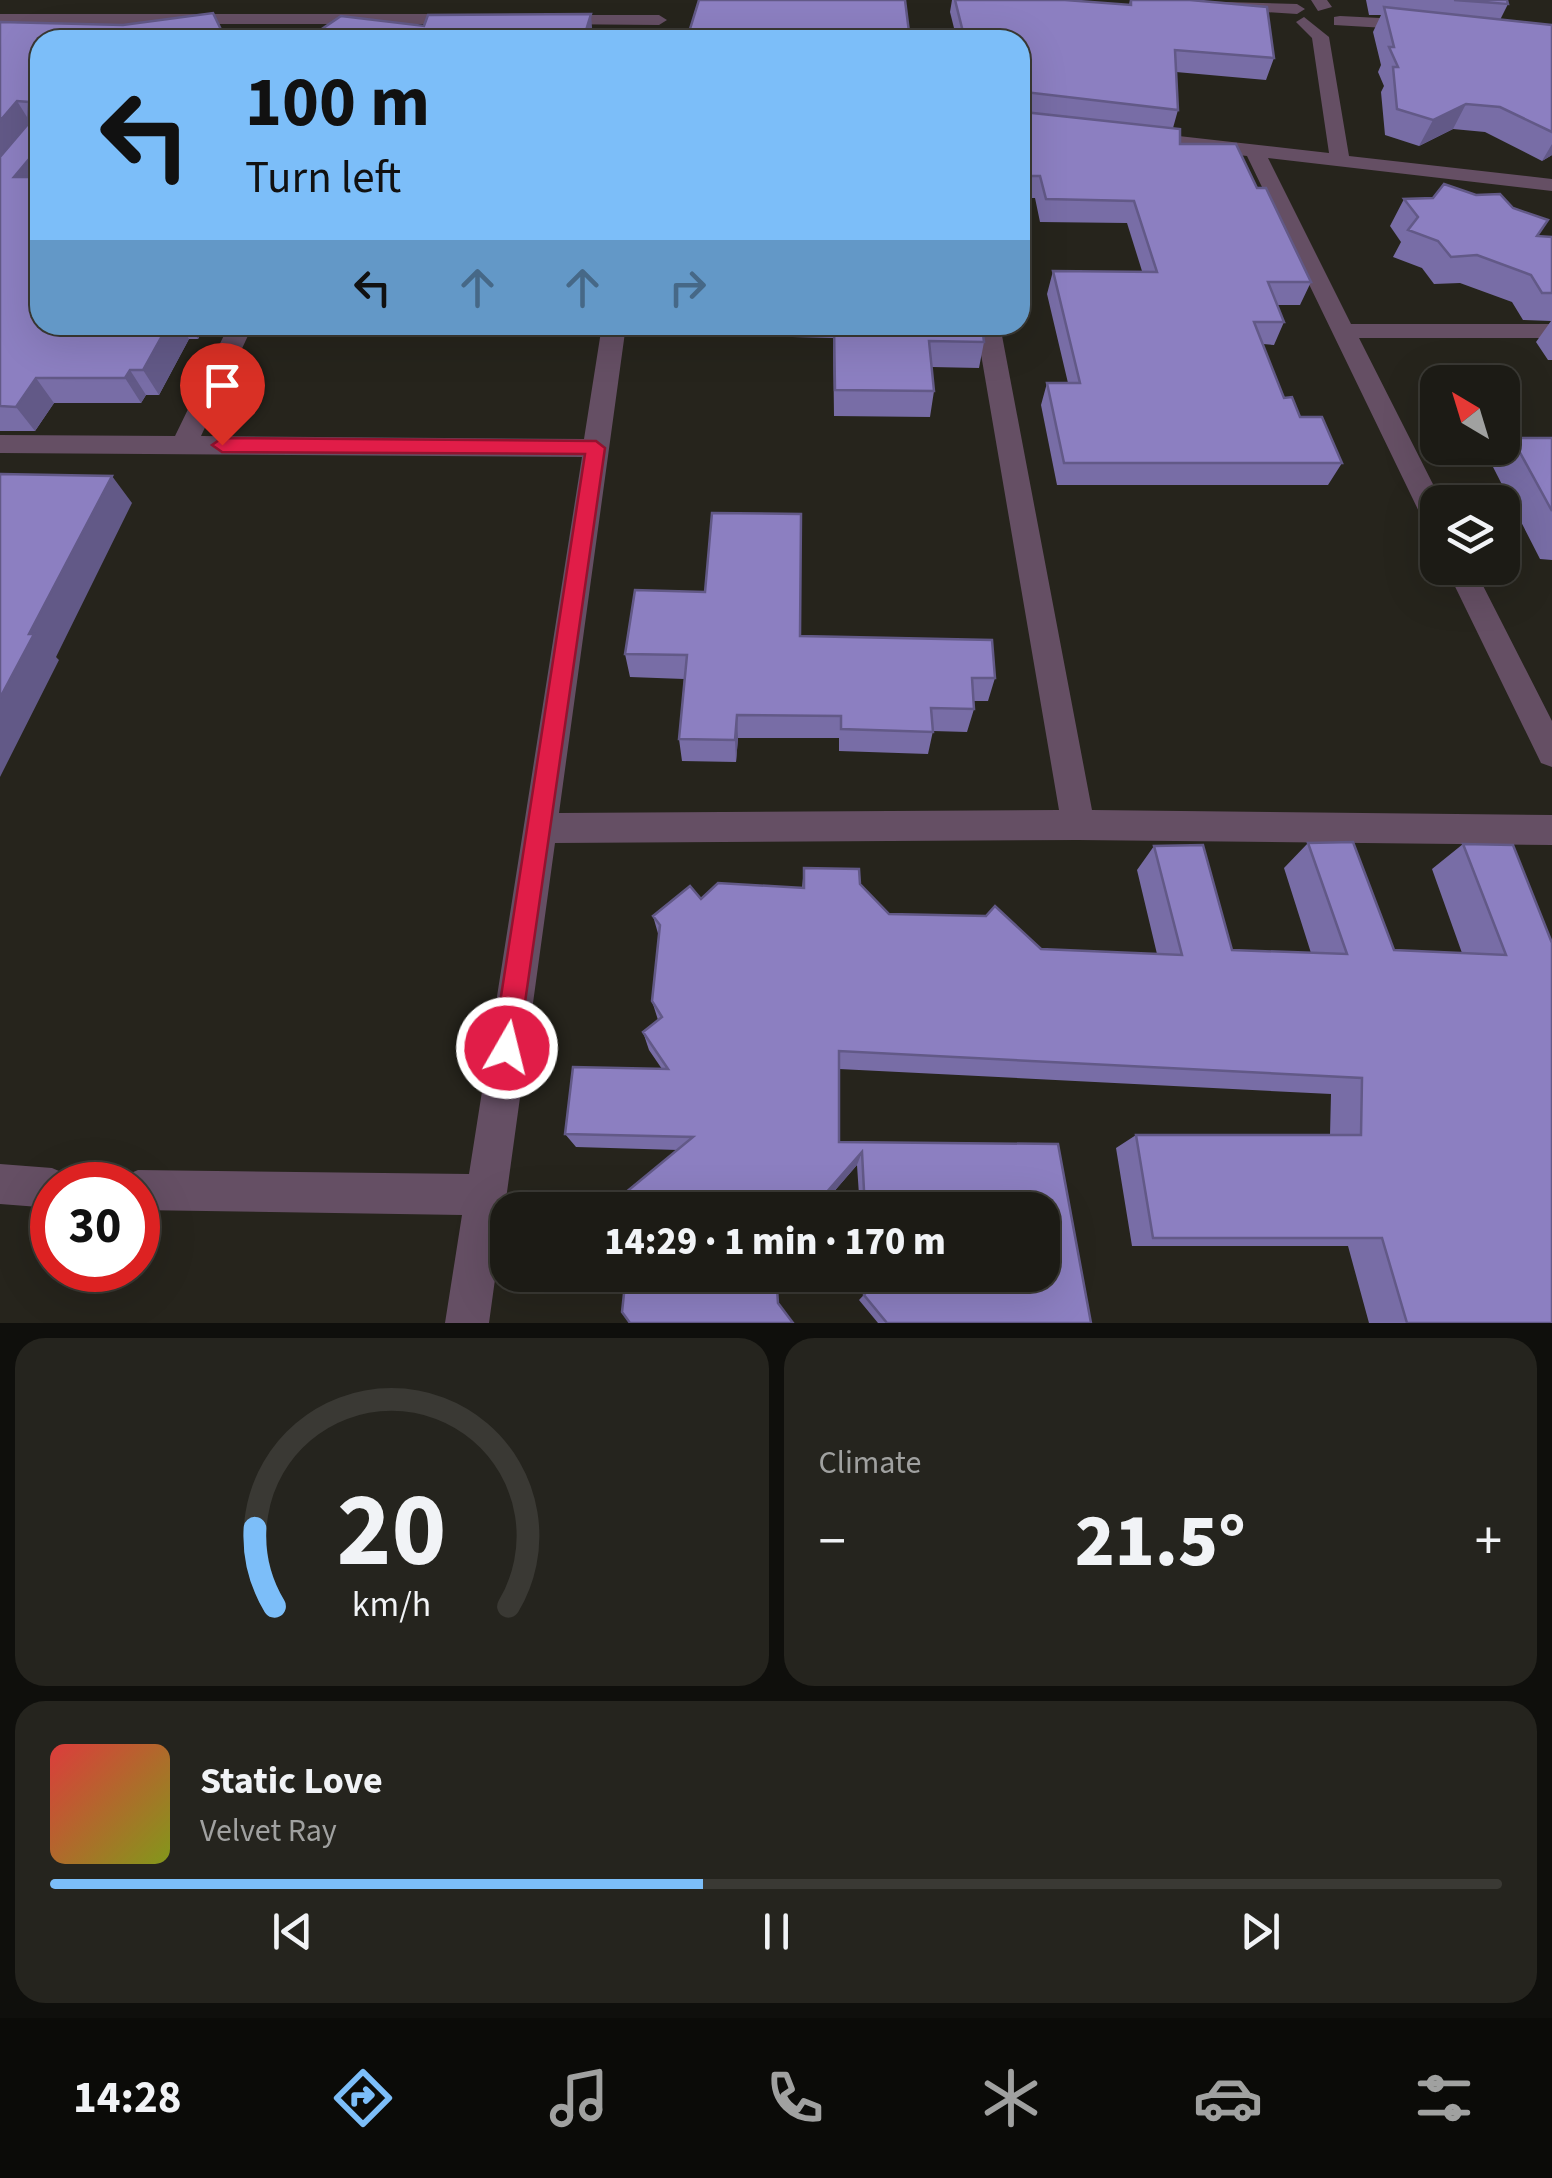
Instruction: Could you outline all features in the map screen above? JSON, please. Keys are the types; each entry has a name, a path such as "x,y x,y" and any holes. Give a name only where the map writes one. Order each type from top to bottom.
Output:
{"street":[{"path":"658,30 662,0"},
{"path":"1156,0 1441,28"},
{"path":"1317,15 1340,160"},
{"path":"0,19 483,20"},
{"path":"121,30 130,19"},
{"path":"380,30 385,19"},
{"path":"542,20 659,20"},
{"path":"1117,135 1552,185"},
{"path":"1254,150 1420,486"},
{"path":"1344,332 1552,331"},
{"path":"184,445 236,335"},
{"path":"467,1323 613,335"},
{"path":"990,335 1078,824"},
{"path":"0,444 596,448"},
{"path":"1468,585 1552,753"},
{"path":"540,828 1078,824 1552,830"},
{"path":"160,1190 486,1196"}],"building":[{"path":"699,0 905,0 909,30 715,30 690,29"},
{"path":"955,0 1065,0 1131,5 1131,0 1190,0 1267,7 1274,58 1175,50 1178,110 1030,93 1030,30 962,30"},
{"path":"1454,0 1507,0 1508,4"},
{"path":"1384,7 1552,25 1552,132 1500,107 1466,104 1433,120 1397,109 1393,67 1398,67 1389,47 1394,47"},
{"path":"213,13 221,30 30,30 30,158 14,177 30,177 30,335 162,335 143,370 130,370 125,378 36,378 16,407 0,406 0,157 28,124 29,102 17,101 0,121 0,22 123,25"},
{"path":"591,14 586,30 320,30 341,16 424,26 428,15"},
{"path":"1030,113 1180,129 1180,144 1236,144 1257,188 1266,188 1311,282 1268,282 1284,322 1254,322 1284,398 1292,397 1300,417 1322,417 1342,463 1064,463 1047,383 1080,383 1053,271 1157,272 1134,201 1046,199 1040,176 1030,176"},
{"path":"1444,184 1476,195 1500,194 1513,208 1548,220 1537,236 1552,237 1552,293 1542,293 1531,275 1477,255 1451,257 1438,241 1408,230 1418,217 1404,199 1433,198"},
{"path":"834,335 983,335 984,342 929,341 934,391 835,390"},
{"path":"1520,438 1552,438 1552,511 1520,453"},
{"path":"0,474 112,476 0,698"},
{"path":"712,513 801,514 800,636 992,640 995,678 972,678 974,709 931,708 933,732 841,729 841,716 737,715 735,740 679,739 687,655 625,654 635,590 705,592"},
{"path":"1353,842 1394,950 1506,955 1463,844 1513,845 1552,943 1552,1323 1407,1323 1382,1238 1153,1238 1136,1135 1361,1135 1362,1078 839,1051 839,1142 1058,1144 1091,1323 887,1323 864,1295 1060,1292 1060,1192 864,1192 862,1152 827,1192 626,1192 693,1137 565,1134 573,1067 668,1069 643,1032 662,1017 652,1001 660,925 653,916 690,886 701,899 718,883 804,888 804,868 859,869 860,884 889,914 986,916 995,906 1041,949 1182,955 1154,846 1203,845 1232,950 1347,954 1308,843"},
{"path":"624,1292 777,1292 778,1303 793,1323 630,1323 622,1312"}],"route":[{"path":"222,445 596,448 507,1048"}]}
